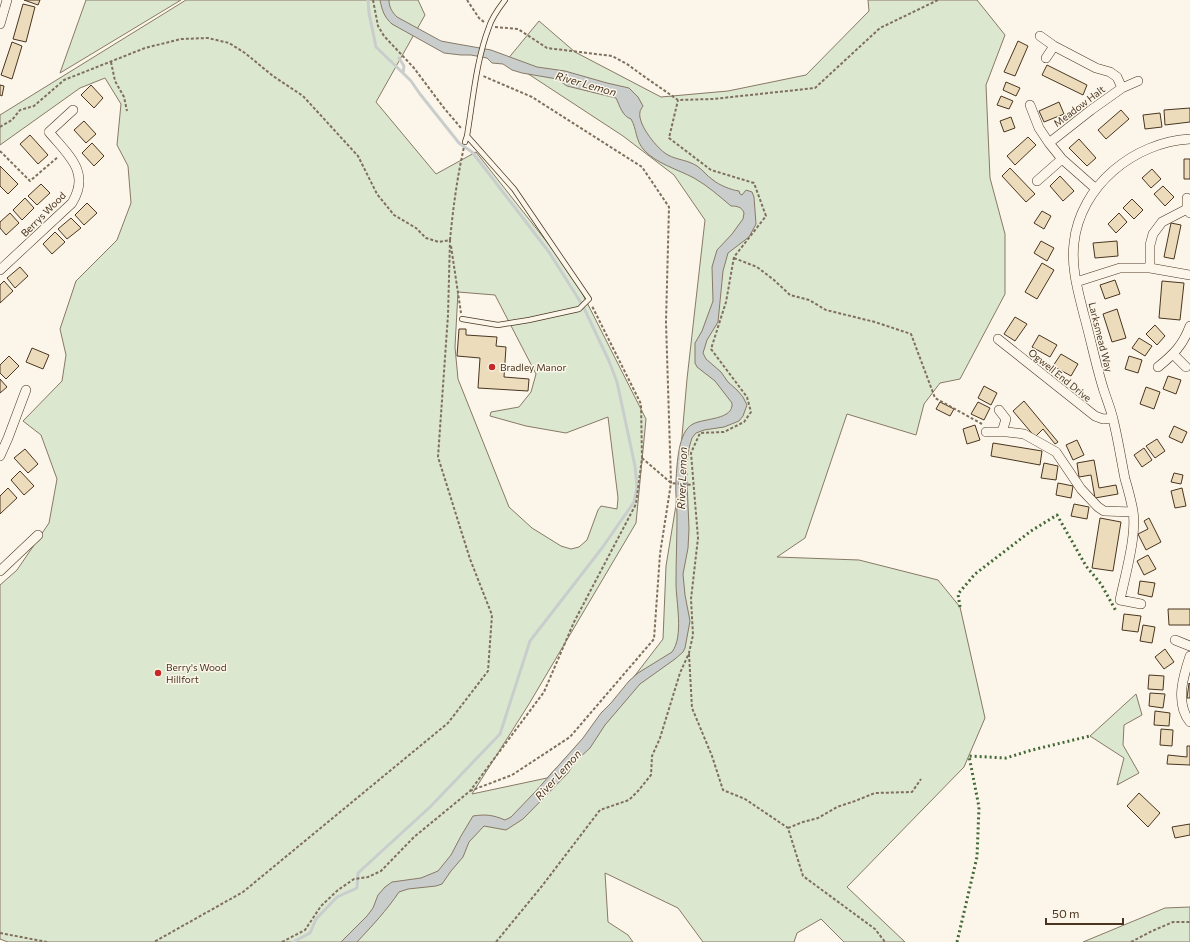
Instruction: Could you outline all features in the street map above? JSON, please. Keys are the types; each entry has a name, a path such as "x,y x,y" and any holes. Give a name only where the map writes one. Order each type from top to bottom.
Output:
{"street":[{"path":"0,24 7,0"},
{"name":"Meadow Halt","path":"1040,36 1054,46 1096,68 1110,72 1117,77 1122,88"},
{"path":"1046,58 1054,46"},
{"name":"Meadow Halt","path":"1049,143 1122,88 1138,81"},
{"name":"Meadow Halt","path":"1030,105 1038,128 1062,160 1096,189"},
{"name":"Berrys Wood","path":"0,270 72,203 78,194 79,174 75,163 49,132 73,110"},
{"name":"Larksmead Way","path":"1142,604 1120,605 1134,530 1133,512 1113,418 1103,390 1076,282 1074,244 1078,224 1084,208 1096,189 1108,175 1123,162 1138,153 1154,146 1190,139"},
{"path":"1037,181 1062,160"},
{"path":"1150,268 1150,245 1153,234 1162,222 1189,211 1187,198"},
{"path":"1076,282 1120,268 1150,268 1190,275"},
{"path":"1158,367 1173,354 1186,337 1190,326"},
{"name":"Ogwell End Drive","path":"998,339 1095,416 1103,419 1113,418"},
{"path":"1173,354 1186,367"},
{"path":"0,456 26,390"},
{"path":"1000,410 1006,419 1002,432"},
{"path":"988,432 1024,434 1056,452 1081,489 1098,507 1104,511 1133,512"},
{"path":"0,571 38,535"},
{"path":"1175,640 1190,646"},
{"path":"1190,656 1183,678 1182,694 1182,706 1190,722"}],"lane":[{"path":"465,142 483,46 489,26 505,0"},
{"path":"462,319 498,325 579,309 589,299 514,189 467,136"}],"path":[{"path":"373,0 378,26 384,36 414,68 467,136"},
{"path":"467,0 479,18 489,26 518,29 547,48 612,56 627,64 678,100 713,99 815,88 880,28 938,0"},
{"path":"0,127 12,120 20,110 34,106 64,80 145,48 181,39 208,38 229,43 273,76 303,96 358,156 377,194 394,215 416,228 426,238 439,242 450,240"},
{"path":"111,62 115,81 124,97 127,111"},
{"path":"470,792 512,775 570,737 654,639 660,554 671,483 666,322 669,207 642,168 532,97 477,73"},
{"path":"496,942 542,886 600,810 629,800 651,775 652,756 660,738 680,673 689,653 693,635 691,599 698,538 691,453 700,433 724,432 744,422 751,412 747,397 711,349 726,302 734,257 766,216 754,183 711,170 669,138 678,100"},
{"path":"0,151 30,181 65,151"},
{"path":"154,942 243,892 448,723 488,671 492,616 470,559 438,457 448,314 452,213 463,151"},
{"path":"450,240 462,319"},
{"path":"734,257 757,267 790,295 809,300 826,310 875,322 911,334 935,398 983,424 988,432"},
{"path":"282,942 305,930 321,906 338,890 354,879 368,877 381,871 414,837 470,792 544,692 574,622 636,504 642,458 642,404 589,299"},
{"path":"642,458 671,483 693,485"},
{"path":"689,653 692,708 712,756 723,790 745,799 788,828 803,876 875,929 885,942"},
{"path":"788,828 818,818 837,807 875,793 912,792 921,779"},
{"path":"1131,942 1173,922 1190,922"},
{"path":"0,933 47,942"}],"green space":[{"path":"86,0 181,0 60,73"},
{"path":"186,0 418,0 425,15 376,102 436,174 476,152 573,275 646,419 636,523 529,704 472,794 547,778 600,721 663,639 666,566 676,505 687,379 705,220 674,175 623,136 507,60 539,21 575,52 661,97 728,91 806,75 869,11 868,0 977,0 1005,35 986,85 990,178 1005,234 1005,294 960,379 940,383 924,404 916,435 847,414 805,538 777,557 859,560 938,580 960,607 985,718 964,767 847,887 905,942 844,942 821,919 797,933 794,942 703,942 678,908 605,873 608,922 628,935 633,942 8,942 0,939 0,585 17,570 49,523 57,479 41,435 23,421 62,381 66,355 60,329 76,281 117,240 131,203 128,166 117,145 121,104 105,78 80,88 0,145 0,115","holes":["458,292 495,295 536,374 531,392 519,407 491,412 490,416 526,426 566,433 608,417 618,498 617,509 601,506 598,510 587,540 579,547 571,549 561,546 532,528 509,507 458,379 455,347"]},
{"path":"1136,694 1142,715 1124,725 1123,745 1139,773 1117,785 1124,758 1090,736"},
{"path":"1190,907 1190,942 1083,942 1165,908"}],"water":[{"name":"River Lemon","path":"380,0 389,0 391,9 397,17 441,41 491,50 537,67 565,71 629,88 638,97 643,106 640,112 640,117 645,130 659,148 671,157 690,162 716,182 732,190 739,191 742,195 746,190 752,192 754,197 756,224 749,237 728,253 723,271 718,322 707,340 703,353 706,359 721,372 728,382 743,397 747,405 743,416 739,421 724,427 704,430 696,433 692,438 689,448 687,481 689,529 688,548 683,574 690,621 683,652 640,684 605,725 590,748 576,761 568,773 523,819 506,830 484,826 469,842 463,857 442,884 408,889 399,892 374,924 357,942 341,942 367,916 373,908 378,895 385,887 392,882 421,878 438,871 451,855 473,816 489,815 505,820 511,817 583,738 601,713 629,681 638,673 672,652 676,645 679,628 676,583 676,489 679,449 684,434 688,428 698,422 723,416 731,409 732,403 715,381 697,367 695,363 695,343 702,331 713,301 712,267 717,250 732,234 743,219 744,213 741,208 731,206 699,181 661,163 649,155 641,146 631,119 625,116 616,98 567,86 557,79 512,70 503,64 492,63 487,58 444,53 392,24 384,13"}],"building":[{"path":"24,0 40,0 38,5"},
{"path":"23,4 35,7 26,42 13,39"},
{"path":"1018,41 1028,46 1015,76 1004,72"},
{"path":"12,42 22,46 12,79 1,75"},
{"path":"1047,65 1087,85 1083,95 1042,75"},
{"path":"1006,82 1020,88 1016,96 1003,90"},
{"path":"0,85 4,86 2,96 0,95"},
{"path":"91,85 103,98 94,108 81,95"},
{"path":"1001,96 1013,101 1009,109 997,105"},
{"path":"1059,102 1064,114 1044,122 1039,111"},
{"path":"1190,108 1190,122 1165,125 1164,110"},
{"path":"1121,110 1129,119 1106,139 1098,130"},
{"path":"1160,113 1162,127 1145,129 1143,115"},
{"path":"1011,117 1015,128 1004,132 1000,121"},
{"path":"84,121 96,134 86,143 74,130"},
{"path":"30,135 48,155 38,164 20,144"},
{"path":"1028,137 1036,145 1015,165 1007,156"},
{"path":"1079,139 1096,158 1087,166 1069,148"},
{"path":"92,143 104,156 94,166 82,153"},
{"path":"1184,159 1190,159 1190,179 1184,179"},
{"path":"0,166 18,184 8,194 0,186"},
{"path":"1010,168 1035,194 1026,202 1002,176"},
{"path":"1152,169 1161,179 1151,188 1142,178"},
{"path":"1060,176 1074,191 1063,201 1050,186"},
{"path":"41,184 50,193 37,205 28,196"},
{"path":"1163,186 1174,197 1165,206 1154,194"},
{"path":"25,198 34,208 22,220 13,210"},
{"path":"1132,199 1143,210 1134,219 1123,208"},
{"path":"87,203 97,213 84,225 75,215"},
{"path":"1042,211 1051,216 1044,229 1034,223"},
{"path":"10,213 19,223 6,235 0,228 0,222"},
{"path":"1119,213 1127,222 1116,233 1108,224"},
{"path":"71,218 81,228 67,239 58,229"},
{"path":"1171,223 1181,225 1174,259 1164,257"},
{"path":"55,232 65,242 52,254 43,244"},
{"path":"1041,241 1054,248 1047,261 1034,253"},
{"path":"1117,241 1118,256 1095,258 1093,243"},
{"path":"1042,263 1054,270 1037,299 1025,292"},
{"path":"20,267 28,276 15,288 7,278"},
{"path":"1115,280 1120,294 1105,299 1100,285"},
{"path":"4,281 13,291 0,303 0,285"},
{"path":"1162,281 1184,283 1180,320 1159,318"},
{"path":"1117,309 1126,338 1112,342 1103,314"},
{"path":"1015,317 1027,324 1015,341 1004,334"},
{"path":"1155,325 1165,336 1157,345 1146,334"},
{"name":"Bradley Manor","path":"459,329 466,329 466,335 497,337 496,346 506,347 504,377 529,379 528,391 478,388 480,358 457,356"},
{"path":"1039,335 1057,345 1050,357 1032,347"},
{"path":"1139,338 1152,346 1145,356 1132,348"},
{"path":"32,348 49,355 43,369 26,362"},
{"path":"1061,354 1078,364 1071,376 1053,366"},
{"path":"9,356 19,366 6,379 0,373 0,365"},
{"path":"1129,356 1142,360 1138,373 1125,369"},
{"path":"1168,376 1181,380 1176,394 1163,389"},
{"path":"0,379 7,387 0,393"},
{"path":"984,386 997,393 991,405 978,398"},
{"path":"1146,387 1160,392 1154,409 1140,404"},
{"path":"1024,401 1058,442 1055,444 1043,429 1035,437 1013,411"},
{"path":"940,402 954,409 950,416 936,409"},
{"path":"978,402 990,408 984,420 971,414"},
{"path":"975,425 980,440 967,444 963,429"},
{"path":"1174,426 1187,432 1182,443 1169,437"},
{"path":"1157,439 1165,451 1155,458 1146,446"},
{"path":"1077,440 1084,455 1073,460 1066,445"},
{"path":"993,443 1042,451 1040,465 991,456"},
{"path":"1144,448 1152,460 1142,467 1134,455"},
{"path":"25,449 38,464 28,473 14,458"},
{"path":"1094,460 1099,488 1116,485 1118,494 1095,498 1091,475 1079,477 1077,463"},
{"path":"1044,463 1058,466 1056,480 1041,478"},
{"path":"20,471 34,486 24,495 11,480"},
{"path":"1174,473 1183,475 1181,484 1171,482"},
{"path":"1058,483 1073,486 1071,498 1056,495"},
{"path":"8,488 17,498 0,514 0,496"},
{"path":"1182,488 1186,506 1175,508 1171,491"},
{"path":"1074,504 1089,507 1087,519 1071,516"},
{"path":"1100,518 1121,522 1113,571 1092,568"},
{"path":"1149,518 1161,542 1146,550 1138,534 1148,529 1144,521"},
{"path":"1148,555 1156,569 1144,575 1137,561"},
{"path":"1140,581 1155,583 1152,597 1138,594"},
{"path":"1168,609 1190,609 1190,625 1169,625"},
{"path":"1124,614 1141,616 1138,632 1122,630"},
{"path":"1143,625 1155,627 1152,643 1140,641"},
{"path":"1165,649 1174,662 1164,669 1155,657"},
{"path":"1149,675 1164,676 1163,690 1148,689"},
{"path":"1189,683 1190,698 1187,698"},
{"path":"1150,693 1165,694 1163,708 1149,706"},
{"path":"1155,711 1170,713 1169,726 1154,725"},
{"path":"1161,729 1173,730 1172,746 1160,745"},
{"path":"1187,746 1190,746 1190,765 1167,764 1168,755 1187,757"},
{"path":"1139,793 1160,813 1148,827 1127,806"},
{"path":"1190,824 1190,835 1175,838 1172,827"}],"waterway":[{"path":"368,0 376,47 403,73"},
{"path":"293,942 310,933 316,919 337,897 357,888 358,873 430,807 500,734 530,641 602,548 634,502 637,487 635,466 617,382 609,361 583,306 549,252 483,166 472,152 459,143 411,81 403,73 404,66 399,58"}],"hedge":[{"path":"960,607 958,594 975,574 1031,531 1057,515 1086,566 1101,584 1116,611"},
{"path":"957,942 977,857 979,807 969,756 1006,758 1090,736"}],"place":[{"name":"Bradley Manor","path":"492,367"},
{"name":"Berry's Wood Hillfort","path":"158,673"}]}
